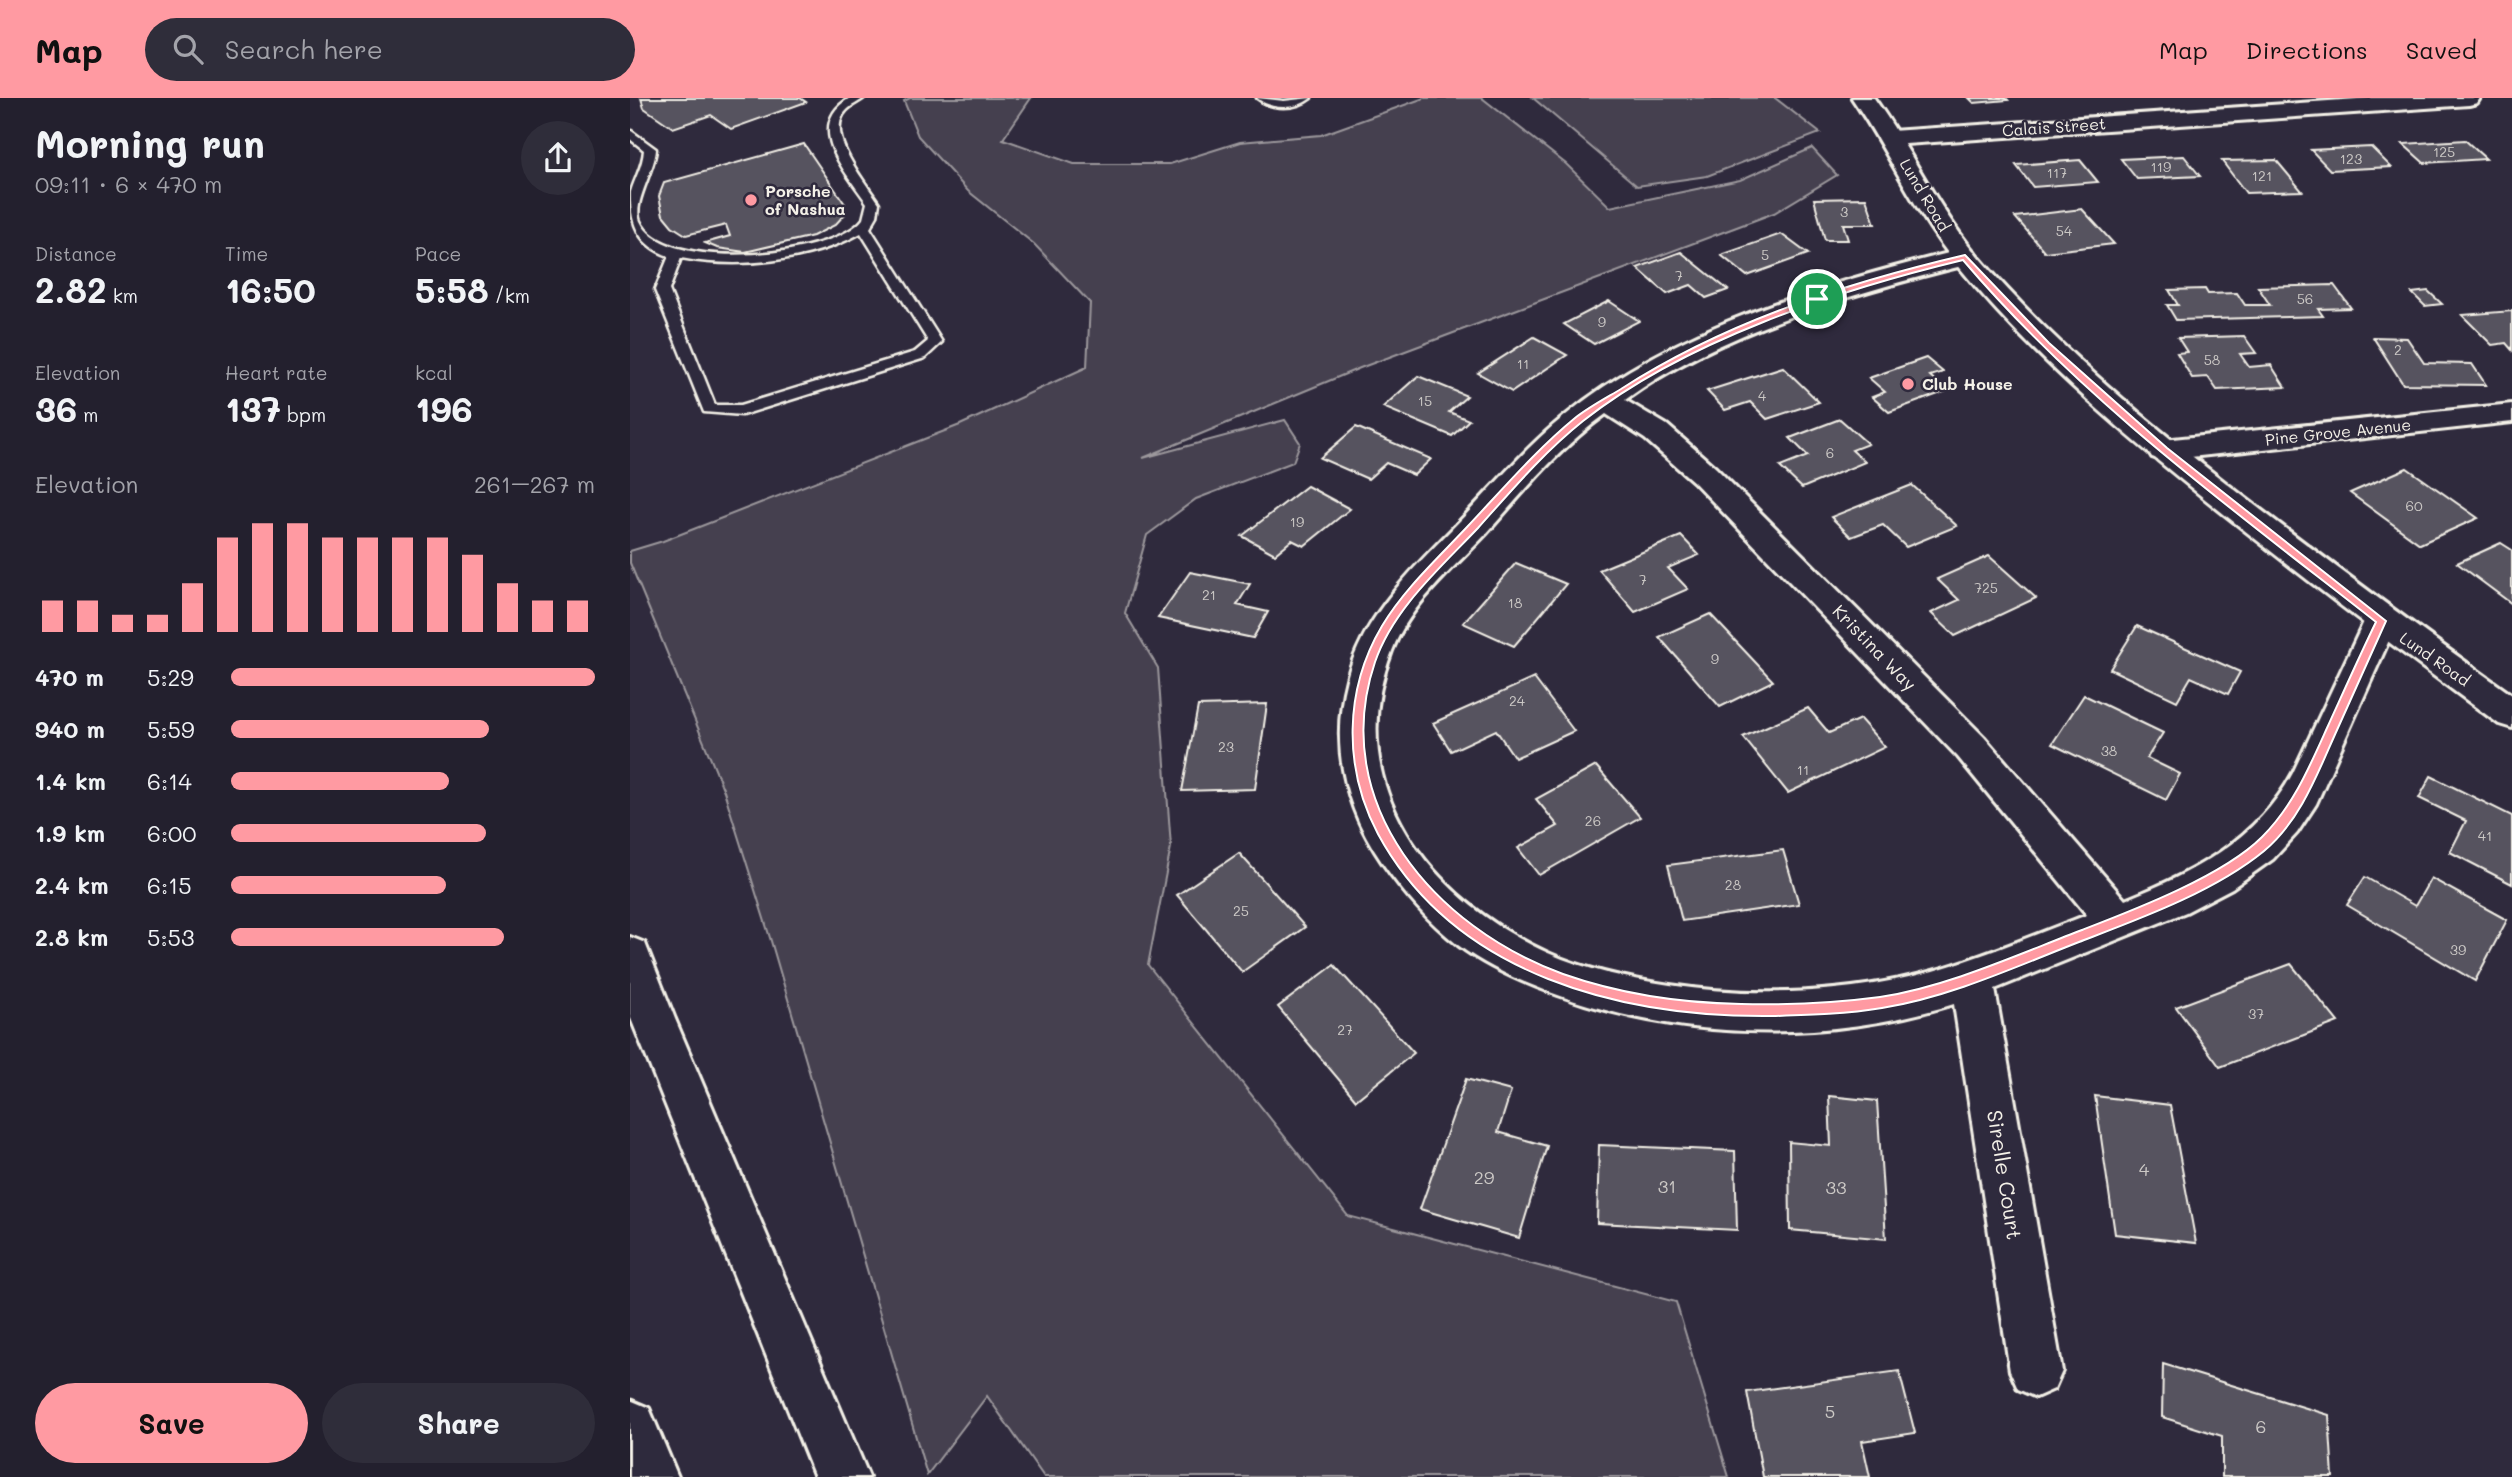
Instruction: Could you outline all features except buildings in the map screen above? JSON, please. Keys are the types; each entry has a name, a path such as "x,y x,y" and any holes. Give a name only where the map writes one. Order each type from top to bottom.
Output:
{"main road":[{"name":"Lund Road","path":"1863,98 1891,138 1931,211 1965,257 2046,345 2164,450 2381,621 2512,713"},
{"name":"Calais Street","path":"1891,138 2469,98"},
{"path":"1965,257 1891,275 1817,299 1713,341 1663,365 1605,400 1580,418 1534,461 1410,594 1387,625 1371,658 1360,695 1357,734 1361,774 1373,814 1395,853 1424,890 1461,925 1507,954 1558,978 1614,995 1672,1005 1737,1010 1805,1009 1884,1002 1972,978 2118,922 2205,882 2260,847 2285,821 2303,792 2381,621"},
{"name":"Kristina Way","path":"1605,400 1656,432 1705,475 1971,747 2118,922"},
{"name":"Pine Grove Avenue","path":"2164,450 2512,413"},
{"path":"630,956 653,1019 842,1477"},
{"name":"Sirelle Court","path":"1972,978 2036,1371"},
{"path":"630,1427 651,1477"}],"lane":[{"path":"630,133 650,149 650,162 631,200 632,220 641,237 654,248 676,253 734,260 769,258 811,248 863,227 871,215 873,203 832,137 832,120 846,102 858,98"},
{"path":"1263,98 1279,106 1290,105 1305,98"},
{"path":"676,253 662,290 709,409 742,410 920,355 935,342 863,227"}],"shaded area":[{"path":"910,98 1031,98 1003,139 1074,164 1170,164 1240,142 1321,135 1424,98 1482,98 1566,164 1610,207 1740,180 1812,148 1837,175 1774,213 1360,368 1143,458 1285,420 1300,443 1293,462 1196,499 1147,535 1125,613 1158,668 1171,847 1148,965 1348,1216 1676,1302 1729,1477 1044,1477 987,1396 927,1475 771,941 724,791 630,563 630,551 663,541 960,425 1087,367 1090,303 1034,244 968,191 918,136 904,101"},
{"path":"1533,98 1775,98 1820,133 1707,176 1637,186"}],"place":[{"name":"Porsche of Nashua","path":"751,200"},
{"name":"Club House","path":"1908,384"}],"route":[{"path":"1965,257 2046,345 2164,450 2381,621 2303,792 2285,821 2260,847 2205,882 2118,922 1972,978 1884,1002 1805,1009 1737,1010 1672,1005 1614,995 1558,978 1507,954 1461,925 1424,890 1395,853 1373,814 1361,774 1357,734 1360,695 1371,658 1387,625 1410,594 1534,461 1580,418 1663,365 1713,341 1817,299 1891,275 1965,257"}]}
